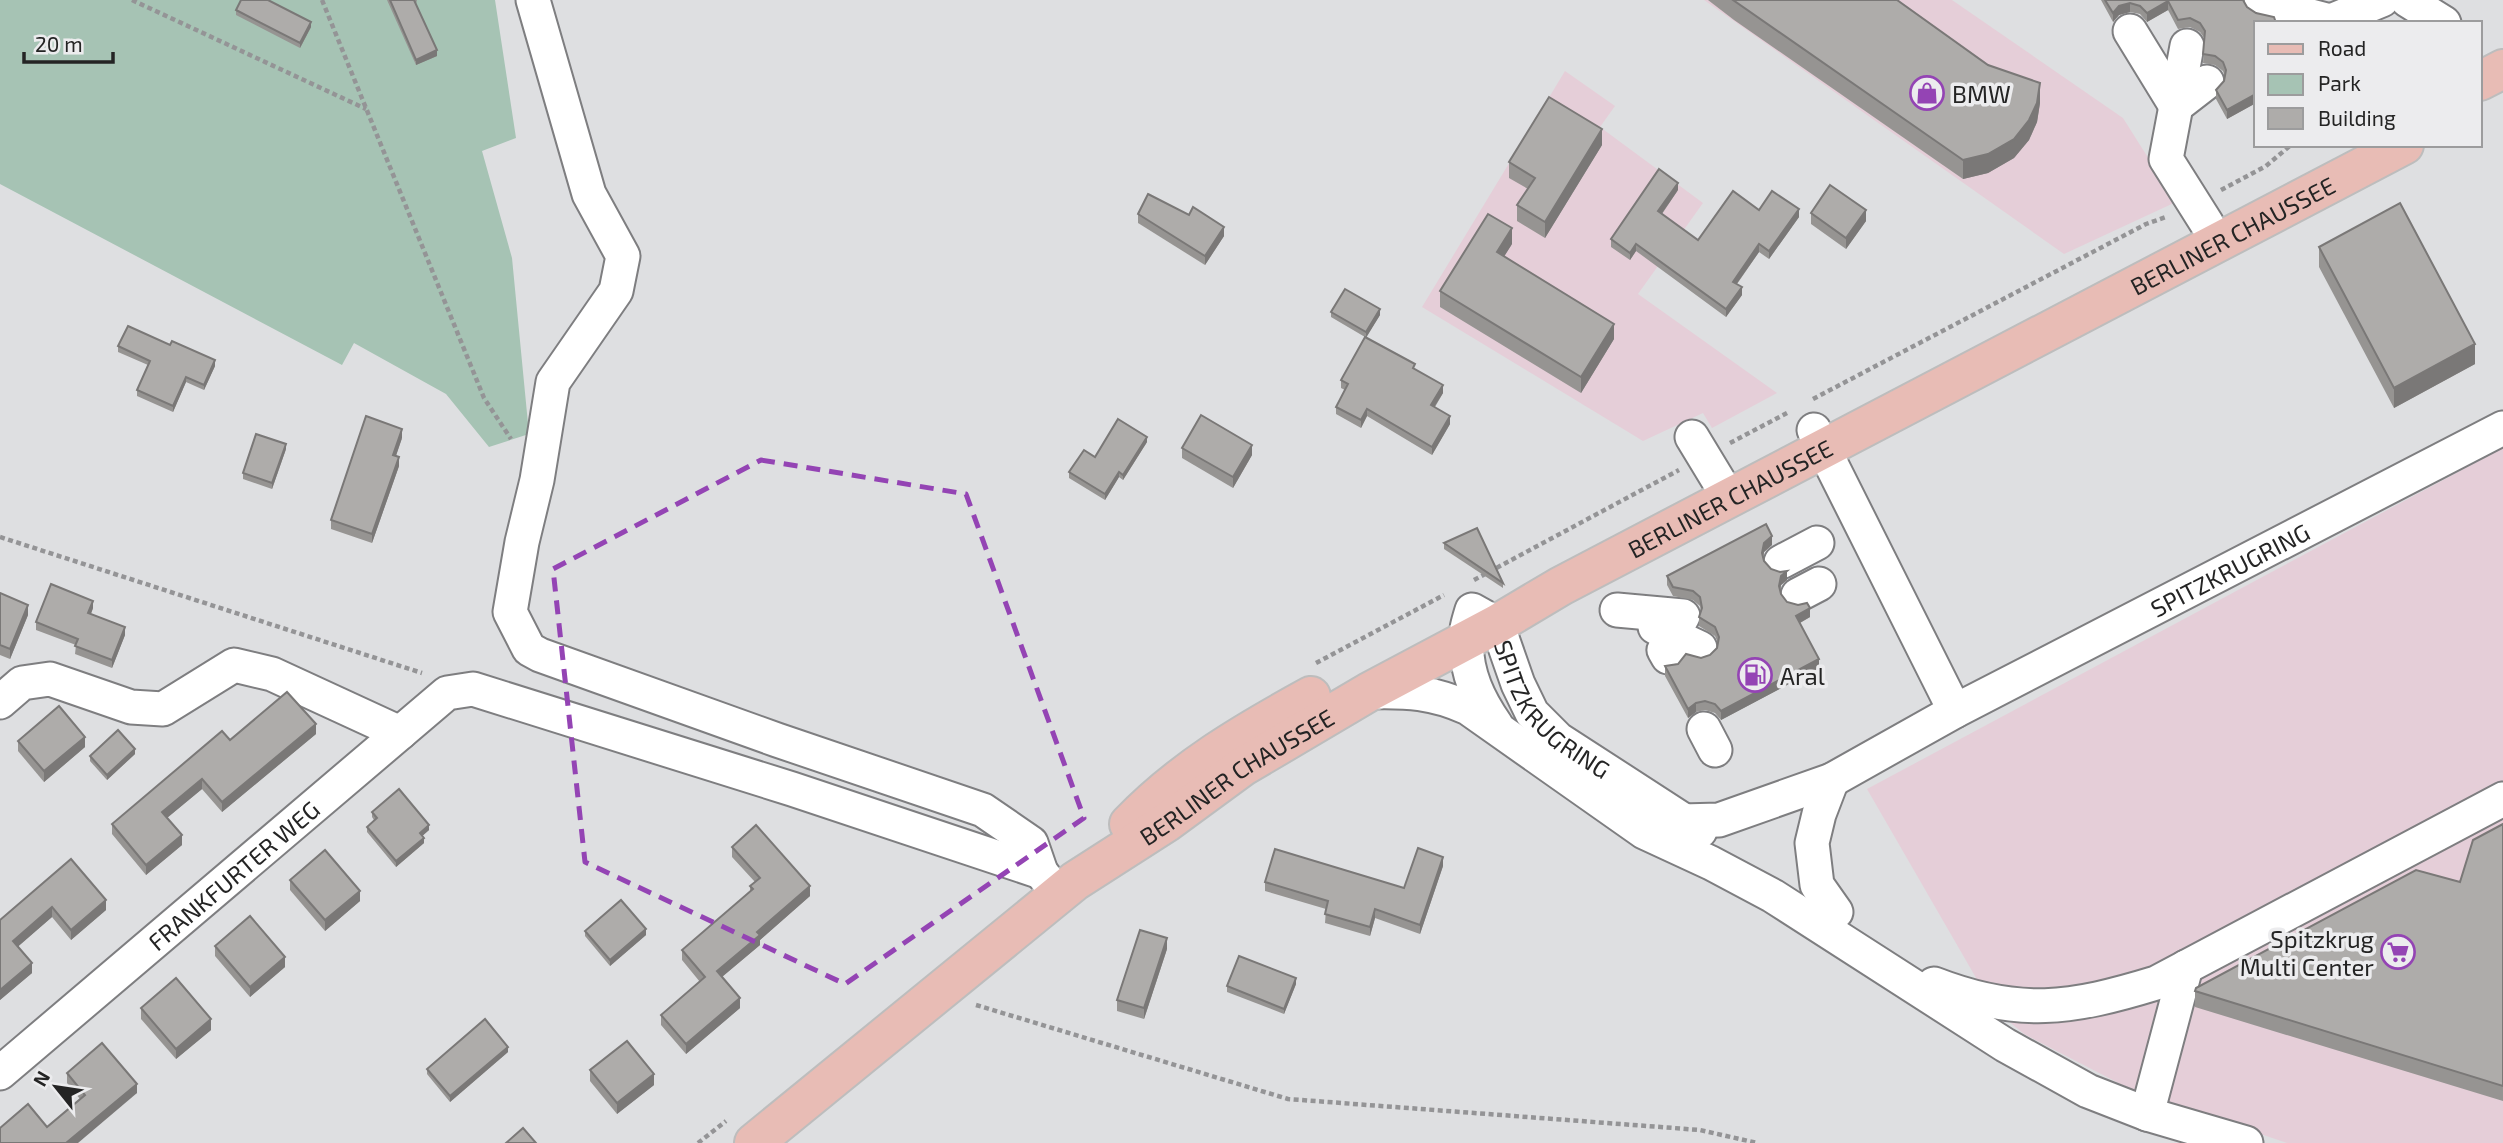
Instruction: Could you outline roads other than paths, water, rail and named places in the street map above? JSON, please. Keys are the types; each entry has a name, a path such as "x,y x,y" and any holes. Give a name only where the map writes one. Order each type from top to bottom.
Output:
{"main road":[{"name":"BERLINER CHAUSSEE","path":"1819,439 2207,224 2353,147"},
{"name":"BERLINER CHAUSSEE","path":"1058,882 1167,822 1242,766 1478,625 1724,489 2400,147"},
{"name":"BERLINER CHAUSSEE","path":"754,1143 1152,800 1227,743 1478,625"}],"street":[{"path":"533,0 589,194 623,256 616,291 553,382 537,480 522,542 510,612 528,649 777,740 983,810 1031,843 1058,882"},
{"path":"2261,3 2329,15 2382,0"},
{"path":"2407,0 2441,21"},
{"path":"2130,31 2176,106"},
{"path":"2188,46 2166,159 2207,224"},
{"path":"2176,106 2207,82"},
{"name":"SPITZKRUGRING","path":"1682,821 1719,820 1832,780 1955,711 2028,676 2503,428"},
{"path":"1692,437 1724,489"},
{"path":"1819,439 1955,711"},
{"path":"1781,562 1817,543"},
{"name":"SPITZKRUGRING","path":"1478,625 1471,674 1479,701 1499,730"},
{"name":"SPITZKRUGRING","path":"1478,625 1518,684 1532,713 1558,738 1682,821 1784,876 1836,912 2005,1045"},
{"path":"0,702 22,683 50,679 131,707 163,709 234,665 272,674 400,733"},
{"name":"FRANKFURTER WEG","path":"0,1073 447,693 473,689 792,789 1058,882"},
{"name":"SPITZKRUGRING","path":"1369,692 1407,691 1444,698 1468,708 1644,832 1712,863 1763,891 2005,1045 2088,1091 2147,1114 2246,1143"},
{"name":"SPITZKRUGRING","path":"1832,780 1819,814 1812,843 1817,885 1836,912"},
{"name":"SPITZKRUGRING","path":"1864,955 1962,995 1996,1003 2054,1007 2103,999 2156,983 2503,799"},
{"path":"2147,1114 2186,967"}],"place":[{"name":"BMW","path":"1927,93"},
{"name":"Aral","path":"1755,675"},
{"name":"Spitzkrug Multi Center","path":"2398,952"}]}
